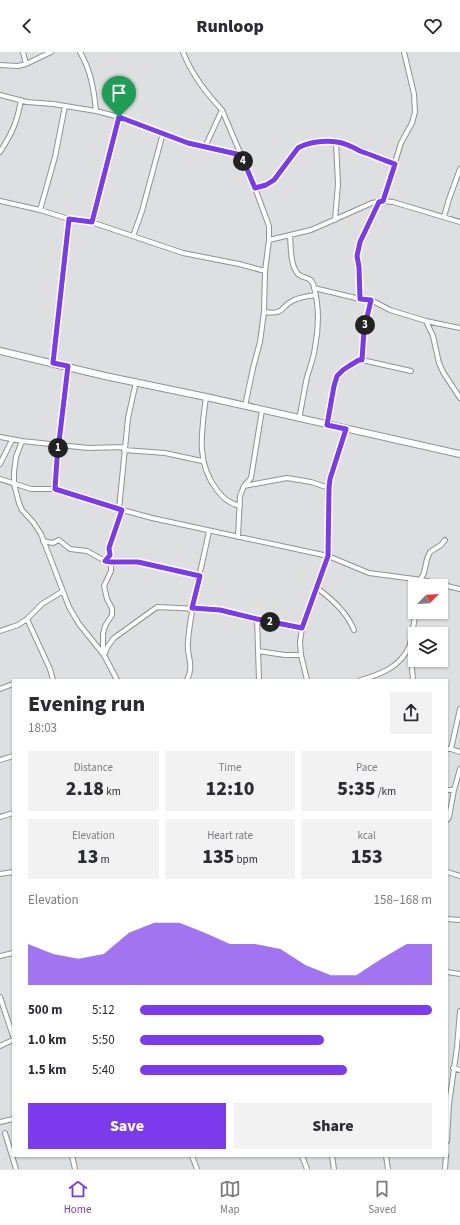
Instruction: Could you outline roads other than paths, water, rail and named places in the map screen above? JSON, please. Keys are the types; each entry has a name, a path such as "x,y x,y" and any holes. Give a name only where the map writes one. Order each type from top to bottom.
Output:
{"main road":[{"path":"0,351 105,376 460,454"}],"street":[{"path":"23,52 26,64"},
{"path":"0,65 18,66 26,64 52,52"},
{"path":"80,52 87,64 94,90 96,111"},
{"path":"183,52 195,74 213,101 222,110 255,188 269,226 270,240 265,271 264,312 260,342 245,406"},
{"path":"360,299 359,267 357,256 360,242 381,201 401,143 412,123 415,112 414,94 404,52"},
{"path":"0,95 27,102 96,111 119,117 188,143 241,155"},
{"path":"0,152 13,130 21,100"},
{"path":"40,210 55,157 65,106"},
{"path":"205,147 222,110"},
{"path":"92,222 119,117"},
{"path":"133,236 142,211 163,133"},
{"path":"255,188 266,185 274,180 298,148 319,142 336,142 343,144 395,164"},
{"path":"335,220 338,184 336,142"},
{"path":"444,217 460,169"},
{"path":"0,201 40,210 69,219 92,222 183,253 239,264 265,271"},
{"path":"270,240 310,230 381,201 393,202 460,222"},
{"path":"53,363 69,219"},
{"path":"290,236 294,267 298,274 311,280 318,308 318,329 315,348 307,377 299,419"},
{"path":"314,288 360,299 371,300 390,310 460,328"},
{"path":"264,312 276,313 281,311 292,300 316,296"},
{"path":"362,360 364,330 371,300"},
{"path":"426,320 439,363 443,372 460,398"},
{"path":"327,425 337,376 349,366 359,360 362,360 411,371"},
{"path":"55,489 68,366"},
{"path":"105,561 110,555 109,548 120,510 128,418 136,382"},
{"path":"206,397 202,433 202,461 209,480 221,496 226,501 240,506"},
{"path":"238,538 240,496 244,486 251,478 262,410"},
{"path":"308,679 301,655 300,642 302,628 328,556 330,479 346,429"},
{"path":"0,437 59,446 125,449 165,454 202,461"},
{"path":"0,464 12,440"},
{"path":"22,441 16,457 14,472 14,484 18,504 33,522 40,534 73,615 104,653 117,679"},
{"path":"244,486 287,478 311,482 329,488"},
{"path":"0,479 31,489 55,489 120,510 238,538 328,556 369,573 414,579"},
{"path":"187,679 191,669 187,651 192,608 209,531"},
{"path":"43,541 53,543 59,540 70,548 87,551 105,561 138,562 200,576"},
{"path":"421,579 430,552 441,545 445,540"},
{"path":"104,653 103,634 105,626 112,615 112,608 107,599 104,586 111,571 111,562"},
{"path":"448,587 460,590"},
{"path":"317,588 334,601 348,618 354,630"},
{"path":"0,631 18,625 27,619 42,604 63,591"},
{"path":"104,653 114,638 153,608 157,607 220,610 302,628"},
{"path":"27,619 50,669 53,679"},
{"path":"257,619 259,679"},
{"path":"363,679 384,672 396,664 403,658 408,648"},
{"path":"258,651 285,655 301,655"},
{"path":"412,667 413,679"},
{"path":"0,688 12,684"},
{"path":"460,709 449,749 460,752"},
{"path":"0,760 12,756"},
{"path":"448,818 460,769"},
{"path":"448,790 454,790"},
{"path":"0,816 12,813"},
{"path":"0,874 12,872"},
{"path":"448,872 460,876"},
{"path":"448,918 460,920"},
{"path":"0,956 12,953"},
{"path":"448,972 460,974"},
{"path":"0,997 12,1033"},
{"path":"448,1118 448,1104 457,1047 460,1011"},
{"path":"0,1046 12,1040"},
{"path":"453,1068 460,1070"},
{"path":"0,1122 12,1119"},
{"path":"5,1133 12,1156"},
{"path":"12,1157 16,1169"},
{"path":"72,1157 75,1169"},
{"path":"192,1157 197,1169"},
{"path":"302,1157 307,1169"},
{"path":"332,1157 334,1169"},
{"path":"386,1157 388,1169"},
{"path":"445,1169 446,1157"}]}
